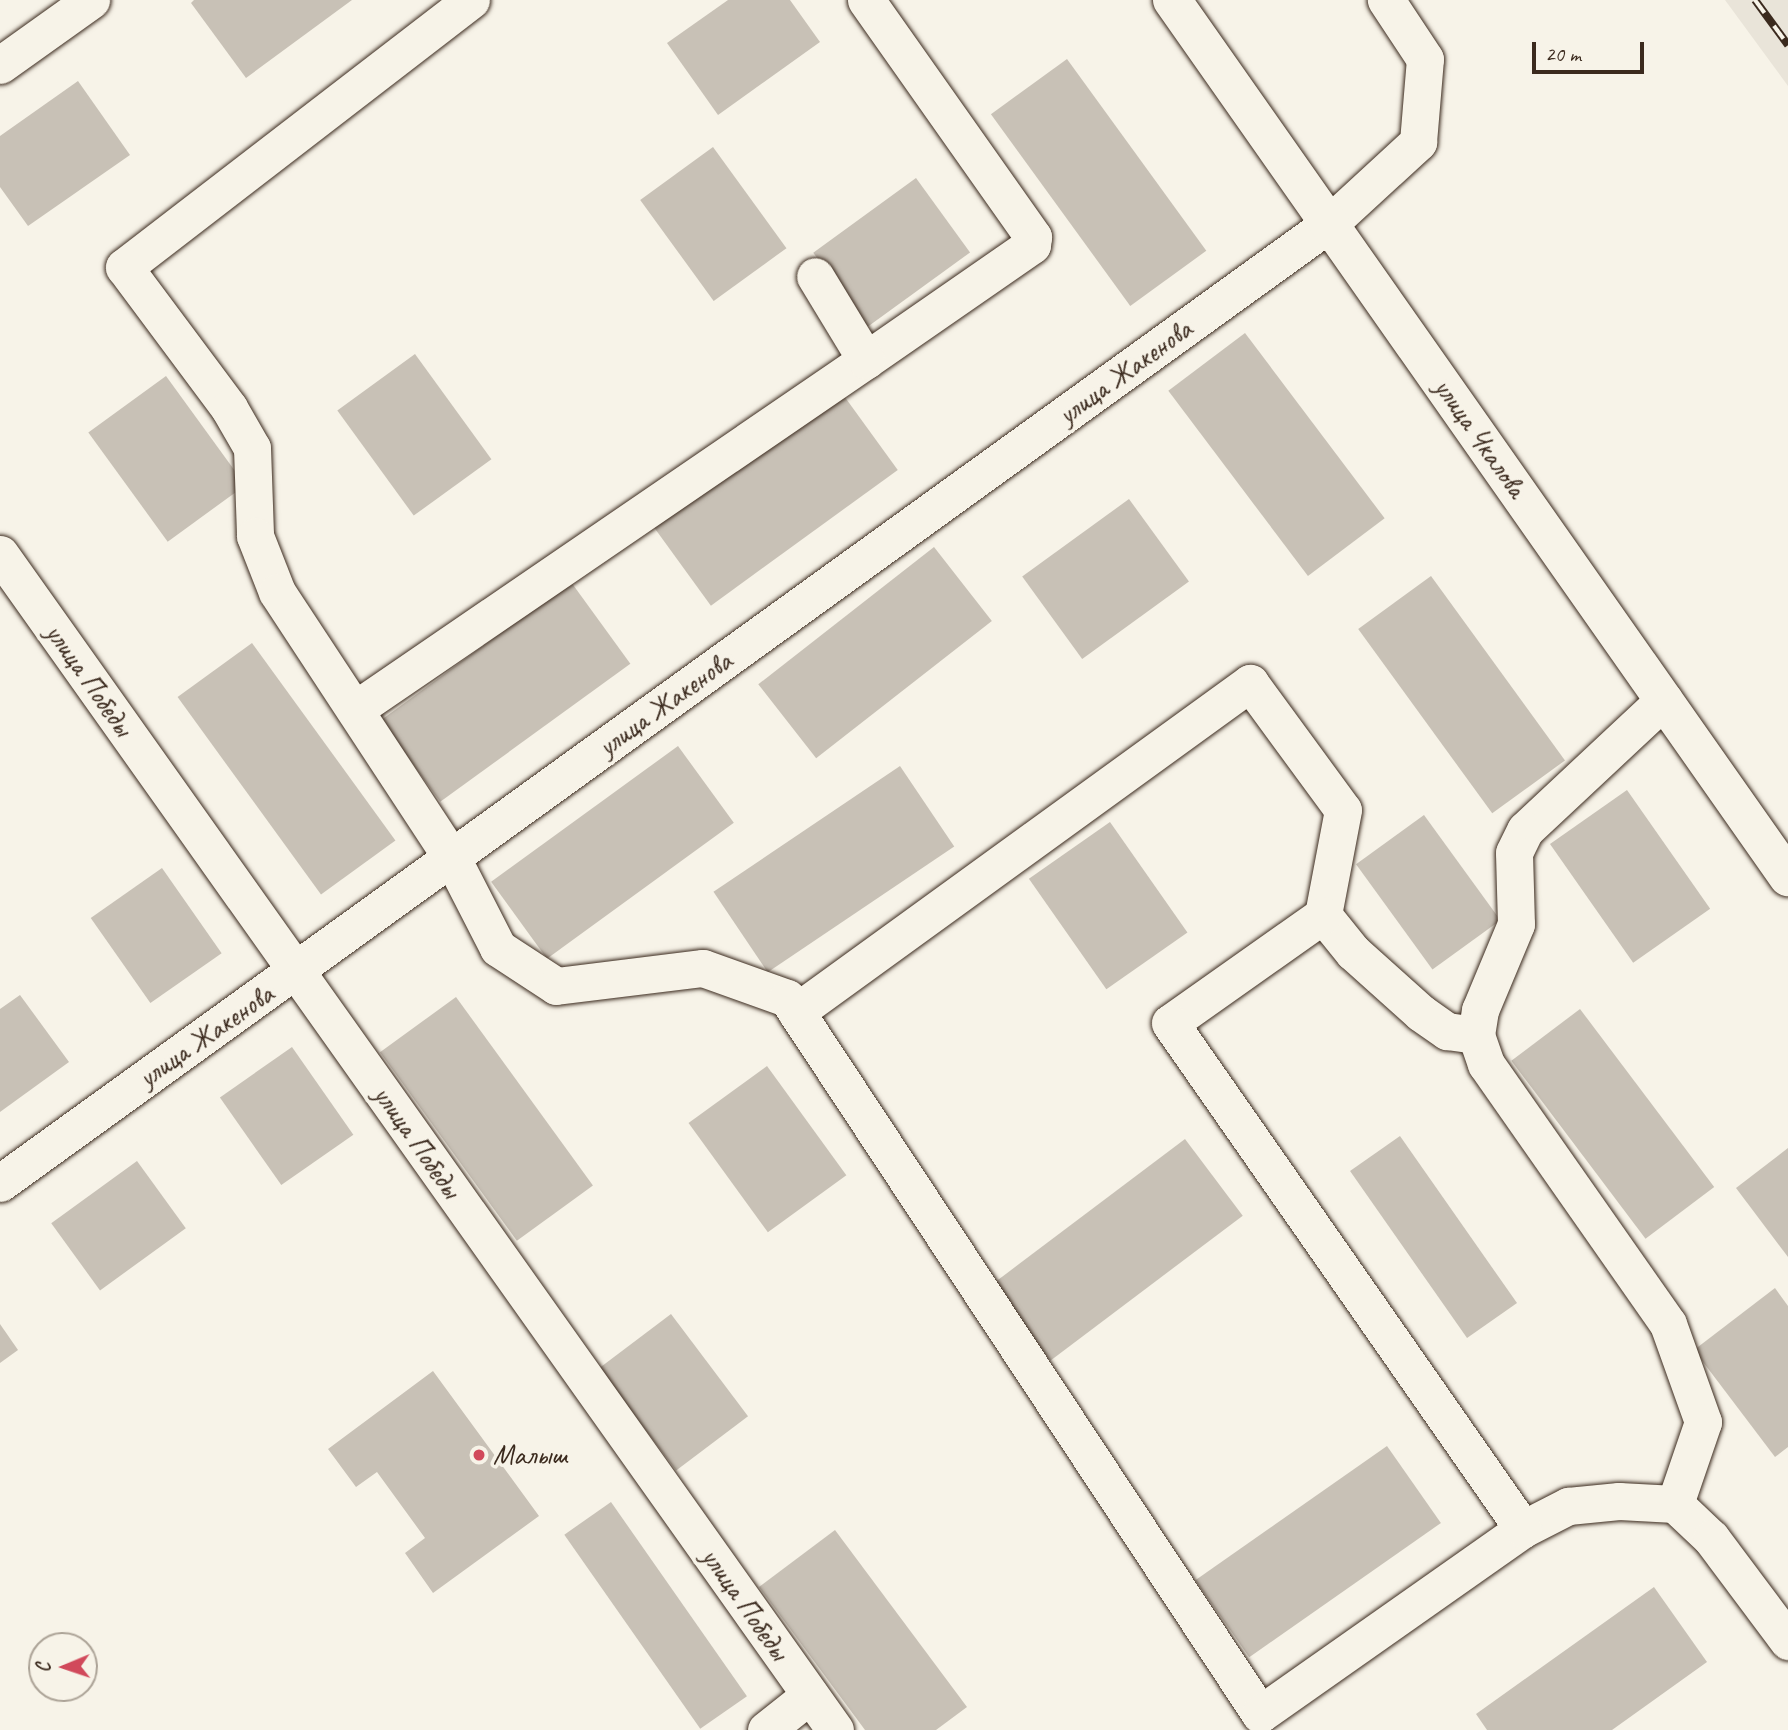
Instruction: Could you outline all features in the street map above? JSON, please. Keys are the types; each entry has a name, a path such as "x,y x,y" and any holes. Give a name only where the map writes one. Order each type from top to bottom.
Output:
{"main road":[{"name":"улица Чкалова","path":"1172,0 1788,877"}],"street":[{"path":"0,65 90,0"},
{"path":"471,0 124,267 229,408 252,448 255,536 276,592 357,708 452,859 498,948 556,986 704,968 786,998 1260,1714 1523,1529 1568,1506 1619,1501 1675,1504 1711,1538 1788,1640"},
{"path":"357,708 1032,245 1033,237 866,0"},
{"name":"улица Жакенова","path":"0,1183 296,972 1330,223 1418,142 1425,59 1386,0"},
{"path":"815,276 866,360"},
{"name":"улица Победы","path":"0,554 835,1730"},
{"path":"796,1012 1250,683 1343,810 1323,915 1170,1023 1523,1529"},
{"path":"1664,700 1525,830 1514,853 1516,924 1480,1010 1476,1035 1486,1065 1668,1324 1703,1422 1675,1504"},
{"path":"1323,915 1353,952 1421,1013 1447,1031 1476,1035"},
{"path":"766,1730 810,1695"}],"shaded area":[{"path":"1725,0 1788,0 1788,86"}],"building":[{"path":"194,0 352,0 246,78 191,3"},
{"path":"728,0 790,0 820,42 718,115 667,43"},
{"path":"1067,59 1206,251 1130,306 991,114"},
{"path":"78,81 130,155 28,226 0,187 0,136"},
{"path":"713,147 786,248 714,301 640,200"},
{"path":"916,178 970,252 867,327 813,253"},
{"path":"1245,333 1385,518 1308,576 1168,391"},
{"path":"415,354 491,459 414,516 337,410"},
{"path":"166,376 245,485 168,542 88,432"},
{"path":"839,389 898,470 711,606 652,525"},
{"path":"1129,499 1189,582 1082,659 1022,577"},
{"path":"934,547 992,621 816,758 758,684"},
{"path":"1431,576 1565,760 1492,813 1358,629"},
{"path":"571,582 630,664 440,802 381,720"},
{"path":"252,643 395,840 321,894 178,697"},
{"path":"678,746 734,823 547,959 491,882"},
{"path":"900,766 954,846 768,972 713,892"},
{"path":"1627,790 1710,909 1633,963 1550,844"},
{"path":"1424,815 1500,920 1432,970 1356,864"},
{"path":"1110,822 1187,933 1106,989 1029,879"},
{"path":"162,868 222,953 150,1003 91,918"},
{"path":"20,995 69,1062 0,1112 0,1009"},
{"path":"456,997 593,1186 517,1241 380,1052"},
{"path":"1580,1009 1714,1187 1646,1239 1511,1061"},
{"path":"292,1047 353,1135 281,1185 220,1097"},
{"path":"767,1066 846,1175 768,1232 689,1123"},
{"path":"1400,1136 1517,1303 1467,1338 1350,1171"},
{"path":"1185,1139 1243,1216 1050,1361 993,1284"},
{"path":"1788,1148 1788,1257 1736,1188"},
{"path":"137,1161 186,1228 100,1290 51,1223"},
{"path":"1775,1288 1788,1306 1788,1447 1775,1457 1694,1350"},
{"path":"671,1314 748,1416 676,1470 599,1368"},
{"path":"0,1324 18,1350 0,1363"},
{"path":"433,1371 539,1516 433,1593 405,1553 425,1538 377,1472 356,1487 328,1449"},
{"path":"1387,1446 1441,1523 1249,1657 1195,1580"},
{"path":"611,1502 747,1696 700,1729 564,1535"},
{"path":"835,1530 967,1707 936,1730 865,1730 759,1587"},
{"path":"1654,1587 1707,1662 1612,1730 1487,1730 1476,1714"}],"railway":[{"path":"1755,0 1788,45"}],"place":[{"name":"Малыш","path":"479,1455"}]}
